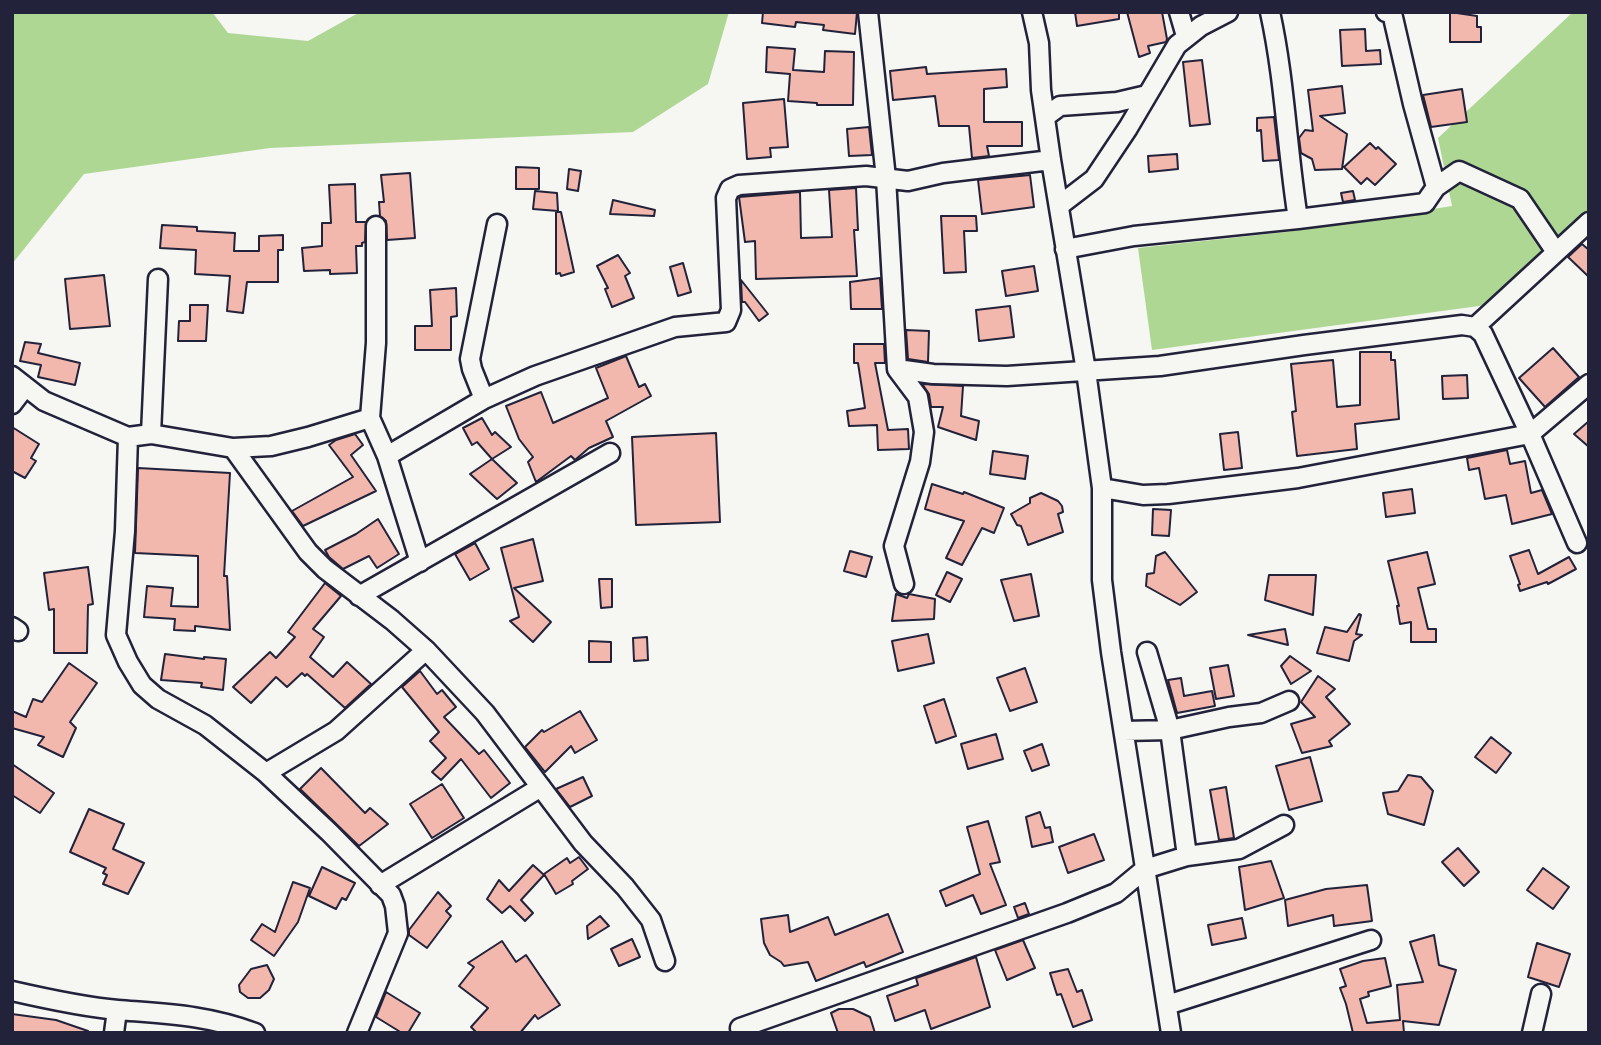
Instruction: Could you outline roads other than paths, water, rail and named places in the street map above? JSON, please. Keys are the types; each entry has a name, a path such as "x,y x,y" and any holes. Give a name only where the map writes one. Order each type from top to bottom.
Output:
{"street":[{"path":"868,12 886,178 897,369 918,397 923,432 920,462 894,546 904,584"},
{"path":"1032,12 1039,43 1045,117 1086,371 1101,488 1102,580 1171,1033"},
{"path":"1179,12 1186,36"},
{"path":"1060,205 1094,179 1177,45 1186,36 1228,12"},
{"path":"1270,12 1278,50 1298,219"},
{"path":"1386,12 1392,13 1436,187"},
{"path":"1045,117 1060,106 1117,102 1147,95"},
{"path":"387,456 484,399 535,376 675,327 726,322 730,310 726,198 730,189 739,185 853,177 908,181 943,173 1051,160"},
{"path":"1065,249 1134,236 1425,203 1436,187 1459,171 1520,199 1556,252"},
{"path":"1475,327 1589,222"},
{"path":"484,399 470,359 497,224"},
{"path":"376,226 376,343 370,418 387,456 420,562"},
{"path":"152,435 158,279"},
{"path":"897,369 984,376 1160,366 1462,325 1475,327 1483,334 1577,543"},
{"path":"12,404 18,382 44,401 128,437 152,435 233,448 271,446 370,418"},
{"path":"1101,488 1143,495 1168,494 1298,478 1530,435 1589,384"},
{"path":"128,437 125,531 116,635 142,685 158,699 205,725 266,773 330,832 391,895 398,933 357,1033"},
{"path":"233,448 324,569 426,650 485,713 583,843 625,887 651,920 665,961"},
{"path":"359,596 610,453"},
{"path":"266,773 336,731 426,650"},
{"path":"1147,652 1170,730 1187,856"},
{"path":"1124,731 1170,730 1261,713 1289,701"},
{"path":"380,885 541,787"},
{"path":"740,1028 1066,913 1116,893 1145,869 1187,856 1239,849 1284,825"},
{"path":"1167,1006 1371,940"},
{"path":"12,991 117,1010 196,1016 256,1033"},
{"path":"1532,1033 1541,995"},
{"path":"114,1033 117,1010"}]}
